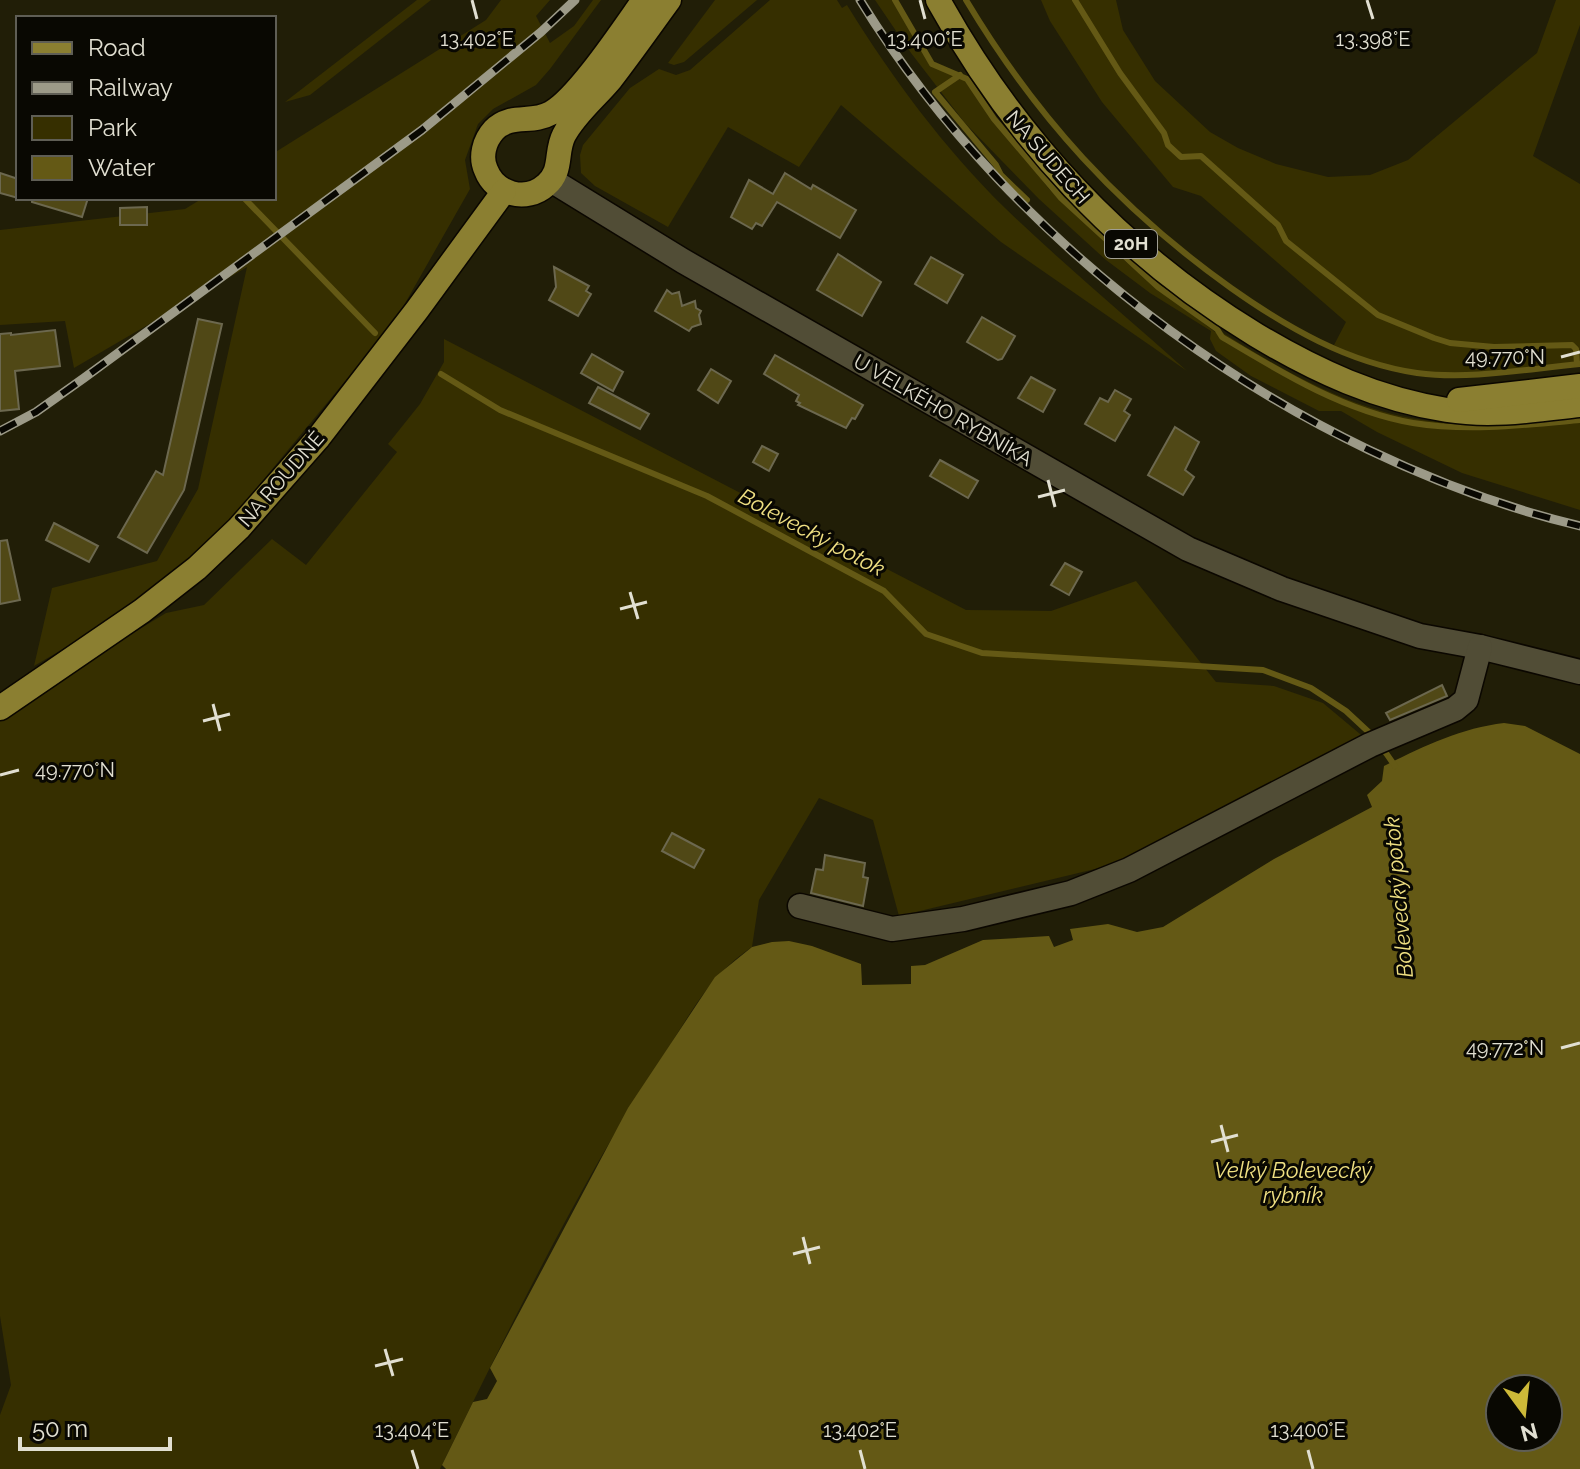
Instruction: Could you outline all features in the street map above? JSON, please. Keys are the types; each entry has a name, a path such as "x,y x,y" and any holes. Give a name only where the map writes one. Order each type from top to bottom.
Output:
{"main road":[{"path":"644,0 597,64 550,114 497,127 487,141 484,165 491,180 504,191 526,195 540,190 551,180 568,128 612,77 669,0"},
{"name":"NA SUDECH","path":"938,0 981,73 1026,135 1074,189 1136,249 1225,316 1296,359 1340,380 1399,399 1448,410 1492,413 1580,405"},
{"path":"528,119 538,122 551,133 559,151"},
{"name":"NA ROUDNÉ","path":"0,708 161,596 197,568 239,528 328,426 504,191"},
{"name":"NA SUDECH","path":"1399,399 1469,399 1580,386"}],"street":[{"name":"U VELKÉHO RYBNÍKA","path":"551,180 697,269 1161,536 1282,589 1420,636 1479,655 1580,672"},
{"path":"800,906 892,929 963,919 1071,893 1129,870 1394,733 1455,709 1466,700 1479,655"}],"green space":[{"path":"417,0 431,0 310,95 285,102"},
{"path":"501,0 550,0 536,16 550,43 574,26 593,0 601,0 536,85 493,109 478,124 465,160 470,189 395,321 230,520 177,571 92,632 34,666 52,588 157,561 198,489 247,267 74,368 65,321 0,325 0,230 185,209 200,200 276,200 276,152 486,20"},
{"path":"715,0 757,0 684,62 668,63"},
{"path":"770,0 837,0 842,8 847,5 920,111 983,185 1049,250 1187,371 1001,242 841,105 799,167 728,127 668,227 595,186 581,173 583,145 630,88 659,69 676,75 690,70"},
{"path":"875,0 893,0 930,65 963,79 1049,189 1126,262 1215,332 1223,333 1331,393 1419,420 1466,424 1580,416 1580,510 1462,473 1341,411 1319,411 1251,376 1216,351 1210,339 1211,331 1150,293 1106,260 1039,199 965,123"},
{"path":"1041,0 1116,0 1123,30 1155,81 1210,132 1276,164 1328,177 1370,175 1408,160 1537,53 1556,0 1580,0 1580,25 1533,156 1580,184 1580,365 1437,375 1385,366 1334,345 1346,322 1201,196 1173,187 1102,102 1050,21"},
{"path":"444,339 966,610 1051,611 1136,581 1216,682 1274,686 1323,703 1366,739 1120,863 899,916 873,820 819,798 759,900 752,947 724,969 703,995 633,1102 546,1257 440,1469 0,1469 0,1415 11,1385 0,1316 0,714 166,613 204,605 272,539 306,565 397,452 388,444 420,404 444,362"}],"water":[{"name":"Velký Bolevecký rybník","path":"1504,723 1525,726 1580,754 1580,1469 446,1469 442,1465 473,1402 487,1399 497,1381 490,1368 628,1108 715,977 752,947 789,941 812,946 861,964 862,985 911,984 911,966 925,965 983,940 1049,936 1054,947 1073,940 1070,929 1108,924 1137,932 1163,927 1274,859 1372,807 1367,795 1382,781 1384,766 1442,739"}],"building":[{"path":"0,173 16,178 16,197 0,193"},
{"path":"785,173 856,210 840,238 777,202 762,226 756,223 752,229 731,217 749,180 773,194"},
{"path":"32,200 87,200 82,217"},
{"path":"147,207 147,225 120,225 120,208"},
{"path":"838,254 881,282 862,316 817,290"},
{"path":"931,257 963,275 947,303 915,284"},
{"path":"554,267 589,286 586,291 591,294 578,316 549,300 556,287"},
{"path":"667,290 672,294 679,292 682,306 695,301 696,308 701,311 701,324 689,331 655,311"},
{"path":"982,317 1015,336 1002,359 998,360 967,342"},
{"path":"198,319 222,324 184,490 147,553 118,537 156,471 163,475"},
{"path":"55,330 60,366 15,371 19,409 0,411 0,334"},
{"path":"592,354 623,372 613,391 581,373"},
{"path":"775,355 863,405 855,419 852,418 846,428 798,405 799,395 764,374"},
{"path":"711,369 731,381 718,403 698,390"},
{"path":"1031,377 1055,390 1043,412 1018,398"},
{"path":"598,387 649,414 640,429 589,403"},
{"path":"1115,390 1131,399 1124,411 1130,415 1115,441 1085,424 1100,398 1108,402"},
{"path":"1175,427 1199,442 1185,470 1194,477 1183,495 1148,475"},
{"path":"762,446 778,454 769,471 753,462"},
{"path":"940,460 978,481 968,498 930,476"},
{"path":"54,523 98,546 89,562 46,540"},
{"path":"7,540 20,600 0,604 0,541"},
{"path":"1065,563 1082,572 1069,595 1051,585"},
{"path":"1442,685 1447,696 1390,720 1386,713"},
{"path":"672,833 704,850 694,868 662,851"},
{"path":"825,855 865,863 863,877 868,878 863,906 811,893 816,869 823,870"}],"waterway":[{"path":"895,0 932,64 967,79 994,119 1061,198 1158,287 1217,329 1222,337 1314,389 1362,410 1387,417 1434,426 1476,427 1580,420"},
{"path":"966,0 993,43 1051,122 1117,193 1191,258 1274,316 1342,352 1417,373 1478,375 1580,364"},
{"path":"1075,0 1120,73 1164,133 1168,145 1181,157 1201,156 1278,225 1286,241 1378,315 1450,343 1494,347 1572,345 1576,349 1577,364"},
{"path":"960,75 935,92 1001,175 1027,200"},
{"name":"Bolevecký potok","path":"246,200 375,333"},
{"name":"Bolevecký potok","path":"441,374 500,410 707,496 884,591 926,634 982,653 1263,670 1311,688 1346,711 1374,737"},
{"name":"Bolevecký potok","path":"1381,746 1395,766"}],"railway":[{"path":"0,431 36,412 84,378 422,130 575,0"},
{"path":"860,0 923,92 997,178 1080,258 1170,331 1267,395 1369,450 1474,494 1580,526"}]}
